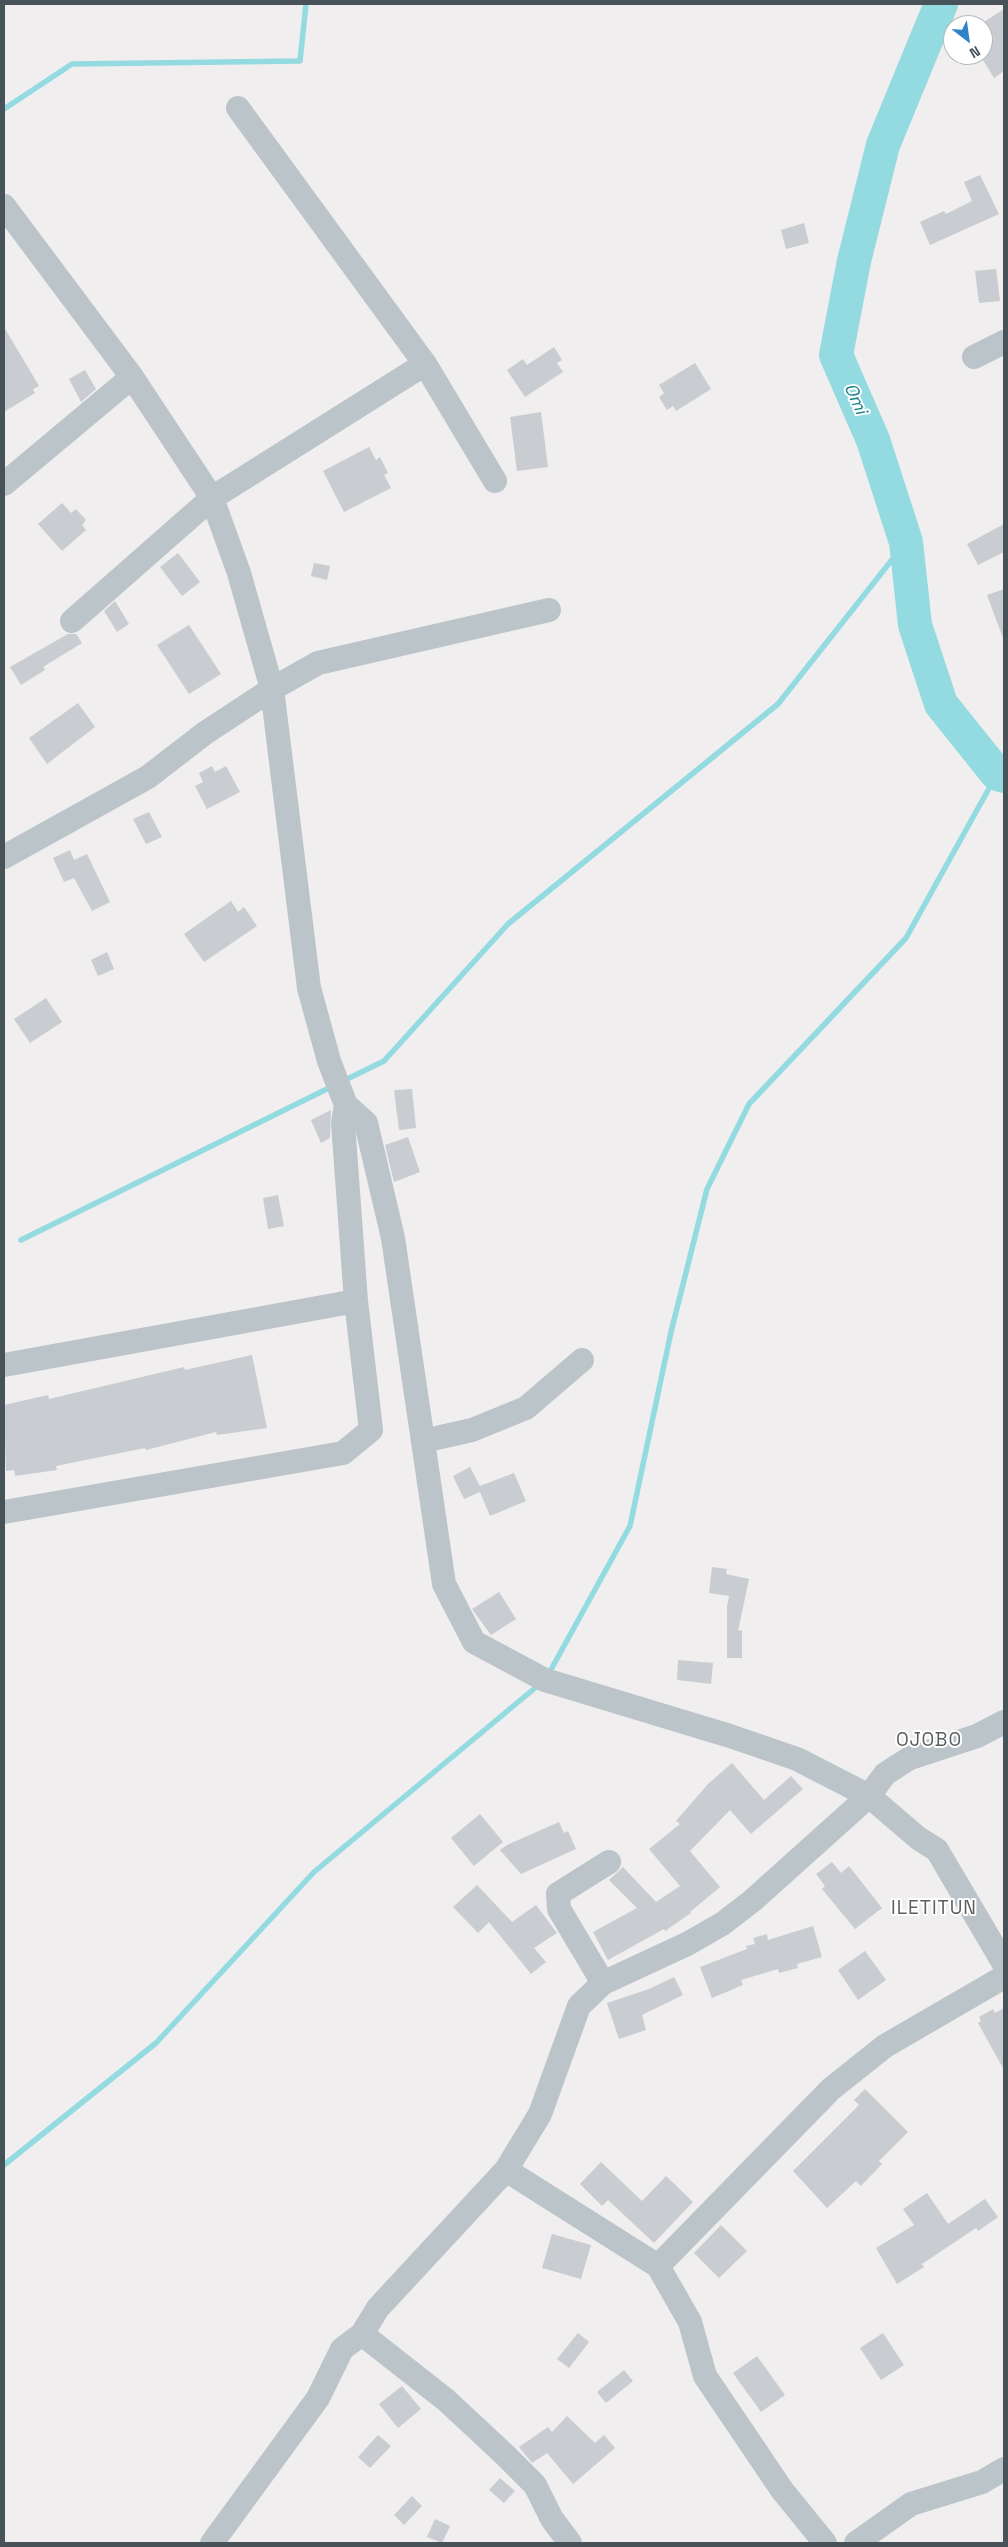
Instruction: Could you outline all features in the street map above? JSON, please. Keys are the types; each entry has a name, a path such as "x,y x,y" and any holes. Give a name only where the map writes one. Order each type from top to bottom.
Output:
{"street":[{"path":"238,108 425,364 495,481"},
{"path":"4,206 132,377 212,498 239,573 272,689 309,988 328,1061 342,1097 356,1301 371,1430 343,1453 4,1512"},
{"path":"974,357 1004,342"},
{"path":"72,621 212,498 425,364"},
{"path":"4,484 132,377"},
{"path":"4,856 148,777 205,733 272,689 318,663 549,610"},
{"path":"342,1097 366,1123 371,1140 393,1238 444,1584 474,1642 545,1680 730,1736 797,1759 869,1796 918,1838 937,1850 1004,1964"},
{"path":"4,1365 356,1301"},
{"path":"423,1441 472,1430 526,1408 582,1360"},
{"path":"212,2543 318,2398 342,2349 362,2334 378,2308 506,2170 540,2114 579,2006 603,1983 687,1944 722,1924 752,1901 869,1796 885,1774 910,1758 977,1736 1004,1722"},
{"path":"603,1983 559,1909 558,1894 609,1862"},
{"path":"658,2266 831,2089 885,2046 1004,1977"},
{"path":"506,2170 658,2266 690,2322 705,2376 782,2490 825,2543"},
{"path":"362,2334 446,2400 535,2485 552,2519 570,2543"},
{"path":"856,2543 911,2504 982,2482 1004,2469"}],"building":[{"path":"1004,9 1004,71 994,78 986,65 993,65 993,16"},
{"path":"980,175 999,214 930,245 920,222 944,211 946,214 972,201 964,182"},
{"path":"804,223 809,243 786,249 781,230"},
{"path":"996,269 1000,301 979,303 975,271"},
{"path":"4,327 39,386 33,389 35,393 4,412"},
{"path":"554,347 562,360 557,363 563,372 525,397 507,370 523,359 527,365"},
{"path":"695,363 711,389 676,411 673,406 667,410 659,397 664,393 659,385"},
{"path":"85,370 96,389 81,402 69,379"},
{"path":"541,412 548,467 517,471 510,417"},
{"path":"369,447 376,460 380,457 388,473 384,475 391,488 344,512 323,471"},
{"path":"62,503 71,513 76,509 86,520 82,525 86,530 62,551 38,524"},
{"path":"1004,524 1004,552 978,565 967,544"},
{"path":"178,553 200,582 182,596 160,567"},
{"path":"314,563 330,566 327,580 311,576"},
{"path":"1004,589 1004,638 1003,638 987,595"},
{"path":"115,601 129,624 117,632 104,611"},
{"path":"189,625 221,674 189,694 157,645"},
{"path":"68,634 76,634 82,643 43,667 45,670 21,685 10,667"},
{"path":"78,703 95,727 47,764 29,738"},
{"path":"212,766 215,772 226,766 240,792 207,809 195,786 203,782 199,773"},
{"path":"149,812 162,837 146,844 133,819"},
{"path":"70,850 74,860 87,854 110,902 92,911 74,878 64,882 53,858"},
{"path":"231,901 238,912 244,907 257,926 204,962 184,934"},
{"path":"107,952 114,969 98,976 91,960"},
{"path":"46,998 62,1022 30,1043 14,1019"},
{"path":"412,1089 416,1128 399,1130 394,1090"},
{"path":"331,1110 330,1138 321,1143 311,1120"},
{"path":"408,1137 420,1172 394,1182 385,1145"},
{"path":"278,1195 284,1226 268,1229 263,1198"},
{"path":"252,1355 267,1428 217,1435 216,1432 146,1450 145,1448 56,1466 57,1470 15,1476 14,1470 6,1471 4,1405 48,1395 49,1399 184,1367 185,1370"},
{"path":"470,1467 480,1486 514,1473 526,1501 490,1516 480,1492 464,1499 453,1476"},
{"path":"712,1567 727,1569 726,1574 749,1579 738,1631 742,1630 742,1658 727,1658 727,1607 729,1596 709,1593"},
{"path":"499,1592 516,1619 491,1635 472,1609"},
{"path":"678,1660 713,1663 711,1684 677,1680"},
{"path":"732,1763 764,1800 791,1776 803,1789 751,1834 730,1810 690,1851 720,1887 691,1913 665,1931 664,1929 608,1960 593,1932 637,1908 609,1880 623,1867 656,1902 680,1886 649,1849 680,1824 676,1821 708,1784"},
{"path":"480,1814 503,1842 474,1866 451,1838"},
{"path":"559,1822 564,1833 568,1831 576,1849 521,1874 500,1850 507,1845"},
{"path":"832,1862 841,1873 849,1866 882,1908 855,1929 822,1889 825,1886 816,1874"},
{"path":"477,1885 512,1922 536,1905 557,1933 534,1948 546,1962 531,1974 489,1922 478,1933 453,1907"},
{"path":"813,1926 822,1957 797,1964 798,1968 779,1973 778,1969 741,1980 743,1985 712,1998 700,1967 747,1949 746,1946 755,1944 753,1938 767,1934 768,1940"},
{"path":"865,1951 886,1980 858,2000 838,1970"},
{"path":"674,1977 683,1995 642,2015 646,2030 619,2039 607,2003 649,1989"},
{"path":"1004,2008 1004,2070 978,2023 981,2021 979,2017 993,2009 995,2013"},
{"path":"865,2089 908,2132 879,2161 882,2164 861,2186 856,2181 827,2208 793,2171 859,2105 854,2100"},
{"path":"601,2162 642,2201 666,2176 693,2202 654,2243 608,2200 602,2206 580,2184"},
{"path":"927,2193 948,2224 985,2199 998,2217 978,2231 976,2228 922,2264 924,2267 897,2284 876,2248 914,2225 903,2209"},
{"path":"721,2225 747,2251 719,2278 694,2253"},
{"path":"552,2234 591,2245 581,2279 542,2268"},
{"path":"578,2333 589,2342 569,2368 557,2359"},
{"path":"883,2333 904,2365 881,2380 860,2348"},
{"path":"757,2356 785,2395 761,2412 733,2373"},
{"path":"624,2370 633,2381 606,2403 597,2392"},
{"path":"402,2386 421,2409 398,2428 379,2404"},
{"path":"567,2416 595,2443 604,2435 615,2448 573,2484 547,2453 532,2463 519,2447 548,2427 552,2432"},
{"path":"378,2435 391,2446 370,2468 358,2457"},
{"path":"500,2478 515,2491 504,2503 489,2490"},
{"path":"412,2496 422,2506 404,2525 394,2515"},
{"path":"435,2519 450,2526 442,2543 427,2537"}],"waterway":[{"path":"4,109 72,64 300,61 306,4"},
{"name":"Omi","path":"941,4 883,145 854,261 836,355 873,440 906,542 915,625 941,704 997,774 1004,776"},
{"path":"341,1082 384,1061 508,924 778,704 906,542"},
{"path":"548,1675 630,1526 671,1332 707,1189 749,1104 906,938 997,774"},
{"path":"21,1240 333,1086"},
{"path":"4,2165 156,2043 314,1872 541,1683"}],"district":[{"name":"OJOBO","path":"929,1741"},
{"name":"ILETITUN","path":"934,1909"}]}
